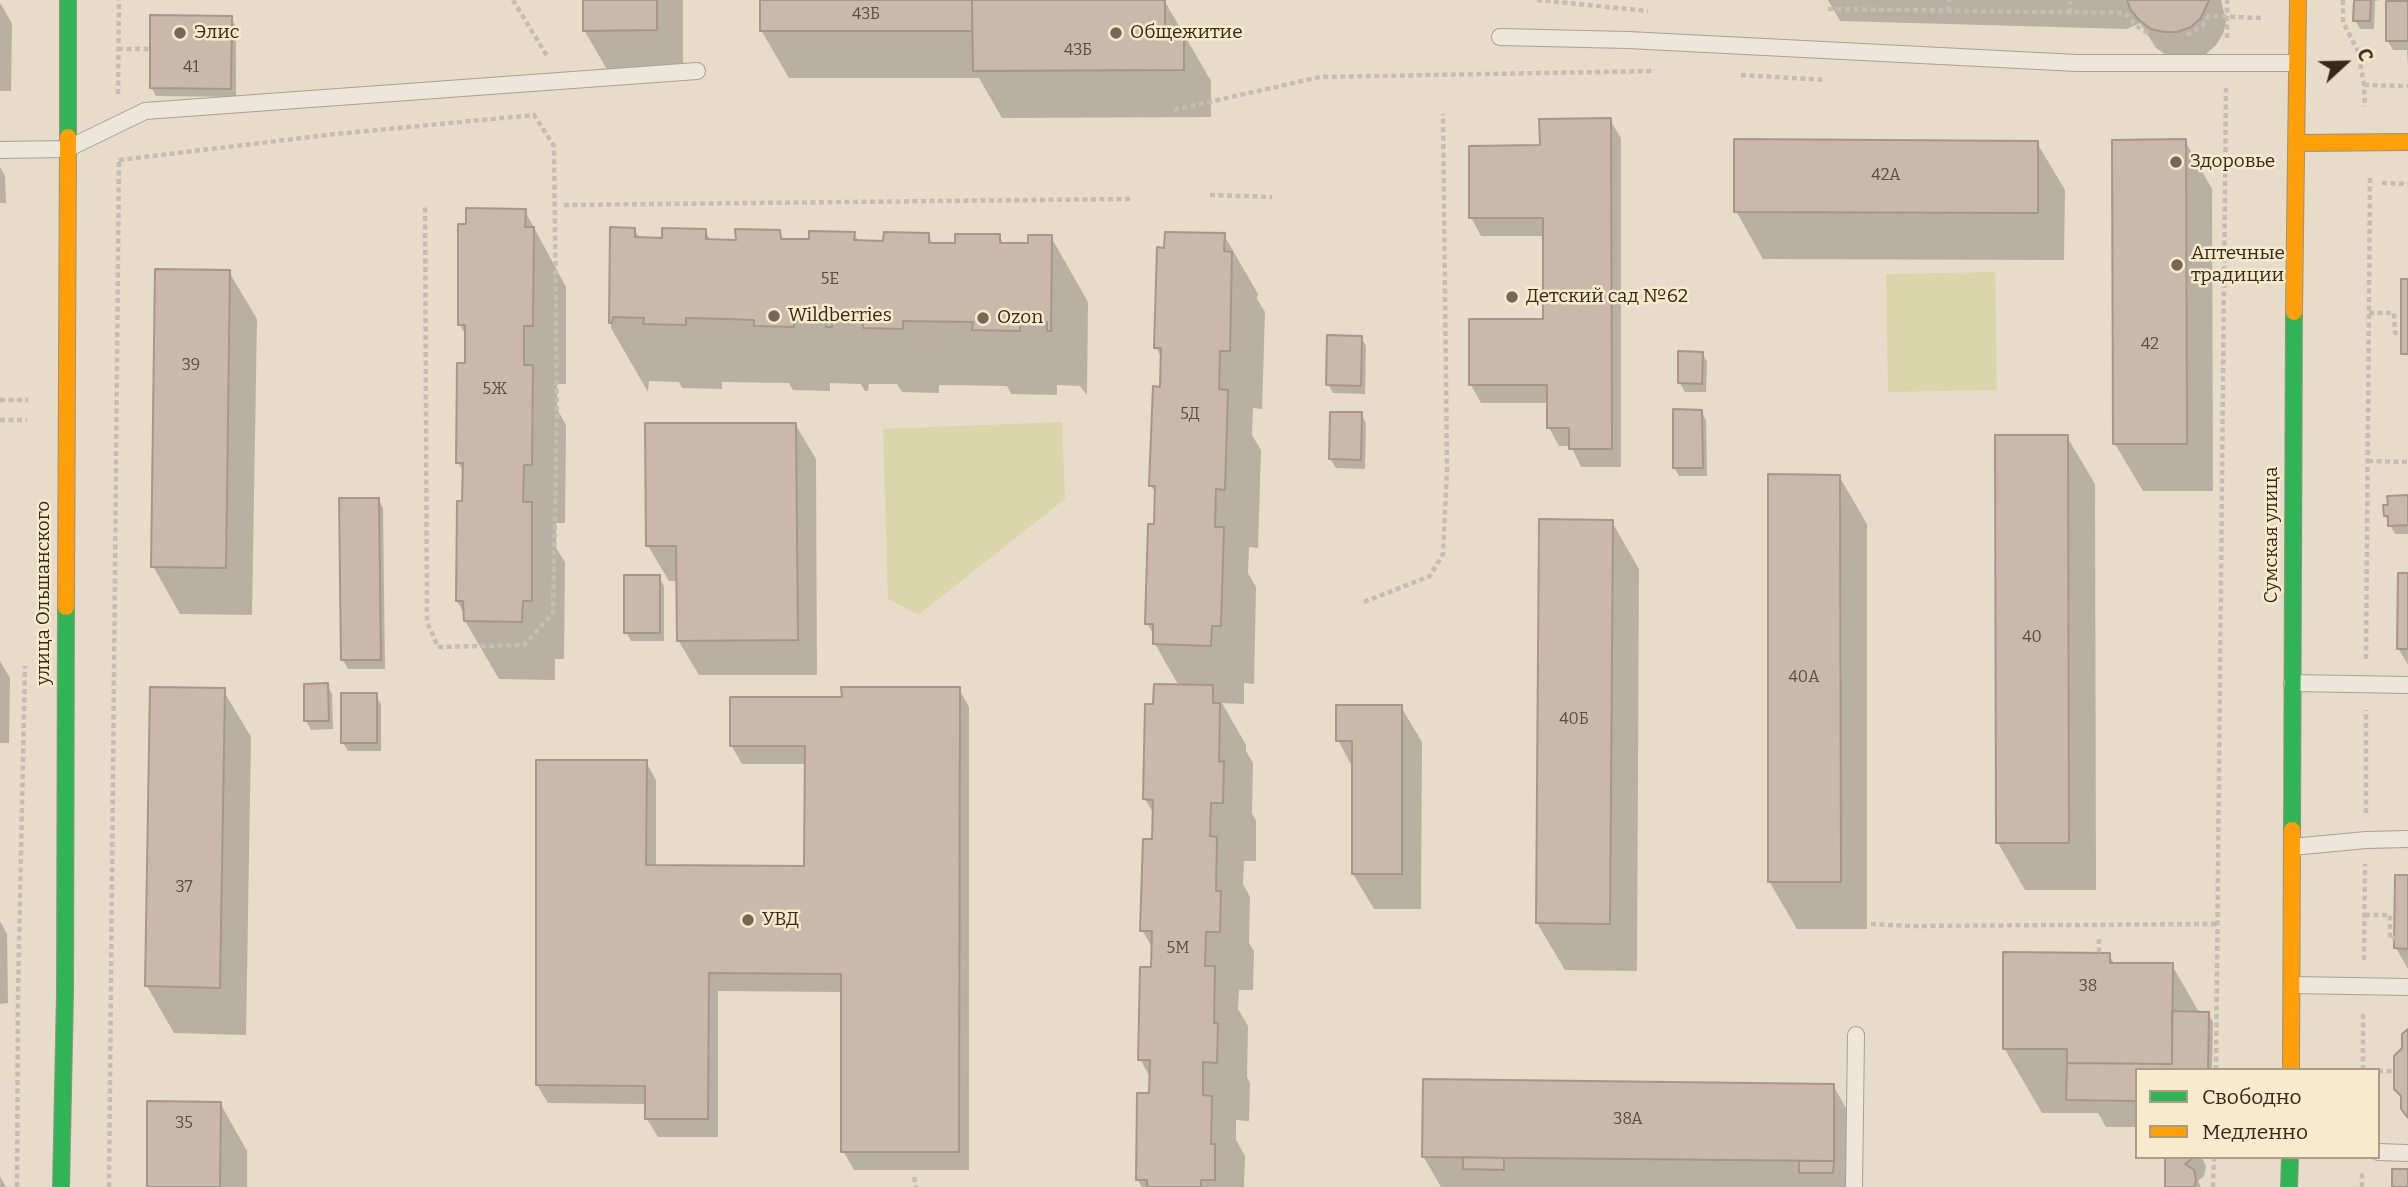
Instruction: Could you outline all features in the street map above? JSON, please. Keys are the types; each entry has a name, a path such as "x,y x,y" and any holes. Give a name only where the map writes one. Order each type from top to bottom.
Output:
{"street":[{"name":"улица Ольшанского","path":"61,1187 65,994 68,0"},
{"name":"Сумская улица","path":"2291,1068 2298,0"},
{"path":"2297,143 2408,142"},
{"path":"2290,1159 2290,1187"}],"lane":[{"path":"1500,37 1628,40 2077,63 2297,63"},
{"path":"0,150 67,149 145,111 697,71"},
{"path":"2292,682 2408,685"},
{"path":"2292,847 2408,839"},
{"path":"2292,985 2408,987"},
{"path":"1854,1187 1856,1035"},
{"path":"2380,1152 2408,1153"}],"path":[{"path":"118,97 119,0"},
{"path":"513,0 562,82"},
{"path":"1948,11 1949,0"},
{"path":"2216,1068 2227,0"},
{"path":"2343,0 2343,22 2358,51 2364,85 2370,183 2363,1068"},
{"path":"2070,1 2070,13"},
{"path":"1828,9 2124,13 2146,33 2159,37"},
{"path":"2181,37 2202,26 2209,16 2343,22"},
{"path":"118,50 150,49"},
{"path":"1174,110 1320,77 1660,71"},
{"path":"1737,75 1830,80"},
{"path":"2364,85 2408,86"},
{"path":"2213,91 2226,92"},
{"path":"1364,602 1430,576 1443,554 1447,469 1443,114"},
{"path":"120,160 335,134 534,115 554,146 557,416 553,613 524,645 438,647 427,622 425,204"},
{"path":"109,1187 119,147"},
{"path":"2370,183 2408,184"},
{"path":"1210,195 1272,197"},
{"path":"564,205 1130,199"},
{"path":"2370,313 2395,313 2395,333 2401,333"},
{"path":"27,433 28,386"},
{"path":"0,400 28,400"},
{"path":"0,420 27,420"},
{"path":"2368,461 2408,463"},
{"path":"17,1187 25,657"},
{"path":"2365,915 2390,915 2390,939 2395,938"},
{"path":"1871,924 2217,924"},
{"path":"2099,939 2099,953"},
{"path":"2380,1071 2394,1071"},
{"path":"2213,1187 2214,1159"},
{"path":"914,1177 916,1187"}],"shaded area":[{"path":"1995,272 1997,390 1888,392 1886,274"},
{"path":"1062,422 1065,499 918,615 888,599 883,429"}],"building":[{"path":"583,0 657,0 657,30 583,31"},
{"path":"760,0 972,0 972,31 760,31"},
{"path":"972,0 1165,0 1165,32 1184,32 1184,70 973,71"},
{"path":"2127,0 2209,0 2201,18 2191,27 2177,32 2164,32 2151,29 2139,20"},
{"path":"2354,0 2371,0 2370,21 2353,21"},
{"path":"2386,1 2408,1 2408,41 2386,41"},
{"path":"150,15 232,16 231,89 150,88"},
{"path":"1611,118 1612,449 1569,449 1569,428 1547,428 1547,385 1469,385 1469,319 1543,319 1543,218 1469,218 1469,146 1540,145 1539,119"},
{"path":"1734,139 2038,141 2038,213 1734,212"},
{"path":"2186,139 2187,444 2113,444 2112,140"},
{"path":"466,208 526,209 525,227 534,227 533,326 524,326 524,365 533,365 532,465 524,465 523,502 532,502 532,601 523,601 522,622 464,621 463,601 456,601 457,501 462,501 463,463 456,463 457,363 465,363 465,325 458,325 458,224 466,224"},
{"path":"610,227 635,228 635,237 662,238 662,228 706,229 706,239 736,240 735,229 780,230 781,239 809,239 809,231 855,232 854,240 883,241 884,232 929,233 929,243 955,243 955,234 1000,234 1000,243 1028,243 1028,235 1052,235 1051,331 1047,331 1047,322 1020,321 1020,331 972,330 973,322 903,321 903,329 863,328 863,320 832,320 832,327 826,327 827,320 794,319 794,327 754,326 754,320 686,318 686,325 643,324 644,318 613,317 612,323 609,323"},
{"path":"1165,232 1225,233 1224,251 1232,252 1230,351 1220,351 1219,389 1228,390 1225,490 1216,489 1215,527 1224,527 1221,626 1212,626 1211,646 1153,644 1153,624 1145,624 1148,524 1154,524 1155,486 1149,486 1153,386 1160,387 1161,348 1154,348 1157,247 1164,248"},
{"path":"155,269 230,270 226,568 151,567"},
{"path":"2401,279 2408,279 2408,354 2401,354"},
{"path":"1327,335 1362,336 1361,386 1326,385"},
{"path":"1678,351 1703,352 1702,384 1678,383"},
{"path":"1673,409 1702,410 1703,468 1673,468"},
{"path":"1330,412 1362,412 1361,460 1329,459"},
{"path":"645,423 796,423 798,640 677,641 676,546 646,546"},
{"path":"1995,435 2068,435 2069,843 1996,843"},
{"path":"1768,474 1840,475 1841,882 1768,882"},
{"path":"2408,495 2408,525 2388,526 2388,516 2384,516 2383,505 2388,505 2387,496"},
{"path":"339,498 379,498 381,660 341,660"},
{"path":"1539,519 1613,520 1610,924 1536,923"},
{"path":"2398,573 2408,573 2408,649 2397,649"},
{"path":"624,575 660,575 660,633 624,633"},
{"path":"328,683 329,721 304,721 304,684"},
{"path":"1154,684 1213,685 1213,703 1220,703 1219,762 1224,761 1223,803 1211,803 1210,836 1217,837 1216,891 1221,891 1220,932 1206,932 1205,966 1215,966 1214,1023 1218,1023 1217,1063 1203,1062 1203,1095 1212,1096 1211,1144 1215,1144 1215,1180 1201,1180 1201,1187 1147,1187 1147,1180 1136,1180 1137,1093 1149,1093 1150,1060 1138,1060 1140,967 1151,967 1152,931 1140,931 1143,839 1152,839 1153,800 1143,799 1145,704 1153,704"},
{"path":"150,687 225,688 220,988 145,986"},
{"name":"УВД","path":"841,687 960,687 959,1152 841,1152 841,974 709,973 708,1119 645,1119 645,1086 536,1085 536,760 647,760 646,865 804,866 805,746 730,746 730,697 842,697"},
{"path":"341,693 377,693 377,743 341,743"},
{"path":"1336,705 1402,705 1402,874 1352,874 1352,741 1336,741"},
{"path":"2395,875 2408,875 2408,949 2394,948"},
{"path":"2003,952 2110,953 2110,963 2173,963 2172,1064 2067,1063 2067,1049 2003,1049"},
{"path":"2172,1011 2209,1012 2208,1068 2135,1068 2135,1101 2066,1100 2067,1063 2172,1064"},
{"path":"2408,1029 2408,1118 2401,1109 2401,1096 2394,1089 2394,1056 2402,1048 2402,1034"},
{"path":"1423,1079 1834,1084 1834,1161 1422,1157"},
{"path":"147,1101 221,1102 220,1187 147,1187"},
{"path":"1463,1157 1504,1158 1504,1170 1463,1169"},
{"path":"2165,1159 2191,1159 2185,1164 2194,1170 2194,1187 2165,1187"},
{"path":"1799,1161 1834,1161 1833,1173 1799,1173"},
{"path":"2392,1169 2408,1169 2408,1187 2392,1187"}],"traffic: fast":[{"path":"68,0 68,137"},
{"path":"2292,830 2294,312"},
{"path":"61,1187 65,994 66,607"},
{"path":"2289,1187 2290,1159"}],"traffic: slow":[{"path":"2294,312 2298,0"},
{"path":"66,607 68,137"},
{"path":"2297,143 2408,142"},
{"path":"2291,1068 2292,830"}],"place":[{"name":"Элис","path":"180,33"},
{"name":"Общежитие","path":"1116,33"},
{"name":"Здоровье","path":"2176,162"},
{"name":"Аптечные традиции","path":"2177,265"},
{"name":"Детский сад №62","path":"1512,297"},
{"name":"Wildberries","path":"774,316"},
{"name":"Ozon","path":"983,318"},
{"name":"УВД","path":"748,920"}]}
